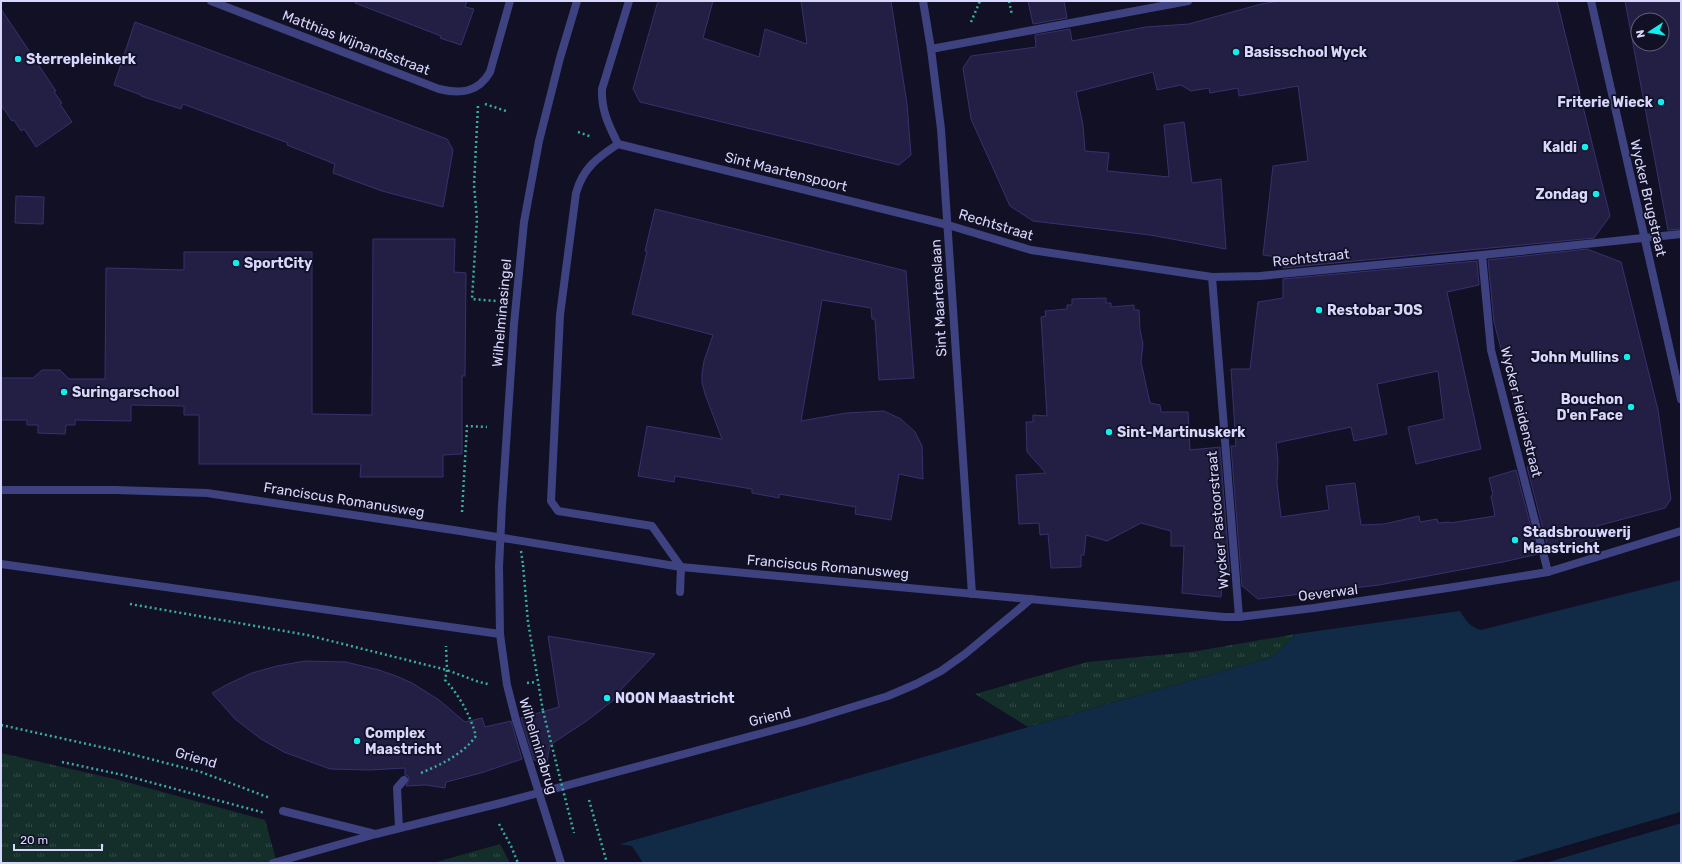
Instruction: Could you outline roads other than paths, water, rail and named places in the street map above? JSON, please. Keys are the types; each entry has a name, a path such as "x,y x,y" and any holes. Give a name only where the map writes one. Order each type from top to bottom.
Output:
{"street":[{"name":"Matthias Wijnandsstraat","path":"211,1 439,89 460,93 470,91 479,86 490,72 510,1"},
{"name":"Wilhelminasingel","path":"500,634 499,567 502,505 516,302 524,222 531,179 560,58 577,1"},
{"path":"629,1 602,90 601,100 603,110 618,144 589,166 582,175 576,193 560,315 552,455 551,501 558,511 652,526 681,567 680,592"},
{"name":"Sint Maartenslaan","path":"923,1 931,49 941,129 972,594"},
{"path":"931,49 1188,1"},
{"name":"Wycker Brugstraat","path":"1591,1 1643,238 1681,400"},
{"name":"Sint Maartenspoort","path":"618,144 948,225"},
{"name":"Rechtstraat","path":"948,225 1031,250 1212,277 1260,276 1681,234"},
{"name":"Wycker Heidenstraat","path":"1482,255 1491,350 1548,572"},
{"name":"Wycker Pastoorstraat","path":"1212,277 1239,617"},
{"name":"Franciscus Romanusweg","path":"1,490 124,490 208,493 460,531 681,567 972,594"},
{"name":"Oeverwal","path":"972,594 1224,617 1239,617 1367,601 1548,572 1681,531"},
{"path":"1,564 500,634"},
{"name":"Griend","path":"273,863 376,834 489,806 807,721 888,696 941,671 965,654 1031,599"},
{"name":"Wilhelminabrug","path":"500,634 507,685 516,720 561,863"},
{"path":"399,828 397,788 404,780"},
{"path":"283,811 376,834"}],"water":[{"path":"1681,580 1681,812 1508,863 643,863 632,846 620,844 1273,657 1296,634 1460,611 1469,623 1481,630"},
{"path":"1681,823 1681,863 1545,863"}],"place":[{"name":"Basisschool Wyck","path":"1236,52"},
{"name":"Sterrepleinkerk","path":"18,59"},
{"name":"Friterie Wieck","path":"1661,102"},
{"name":"Kaldi","path":"1585,147"},
{"name":"Zondag","path":"1596,194"},
{"name":"SportCity","path":"236,263"},
{"name":"Restobar JOS","path":"1319,310"},
{"name":"John Mullins","path":"1627,357"},
{"name":"Suringarschool","path":"64,392"},
{"name":"Bouchon D'en Face","path":"1631,407"},
{"name":"Sint-Martinuskerk","path":"1109,432"},
{"name":"Stadsbrouwerij Maastricht","path":"1515,540"},
{"name":"NOON Maastricht","path":"607,698"},
{"name":"Complex Maastricht","path":"357,741"}]}
